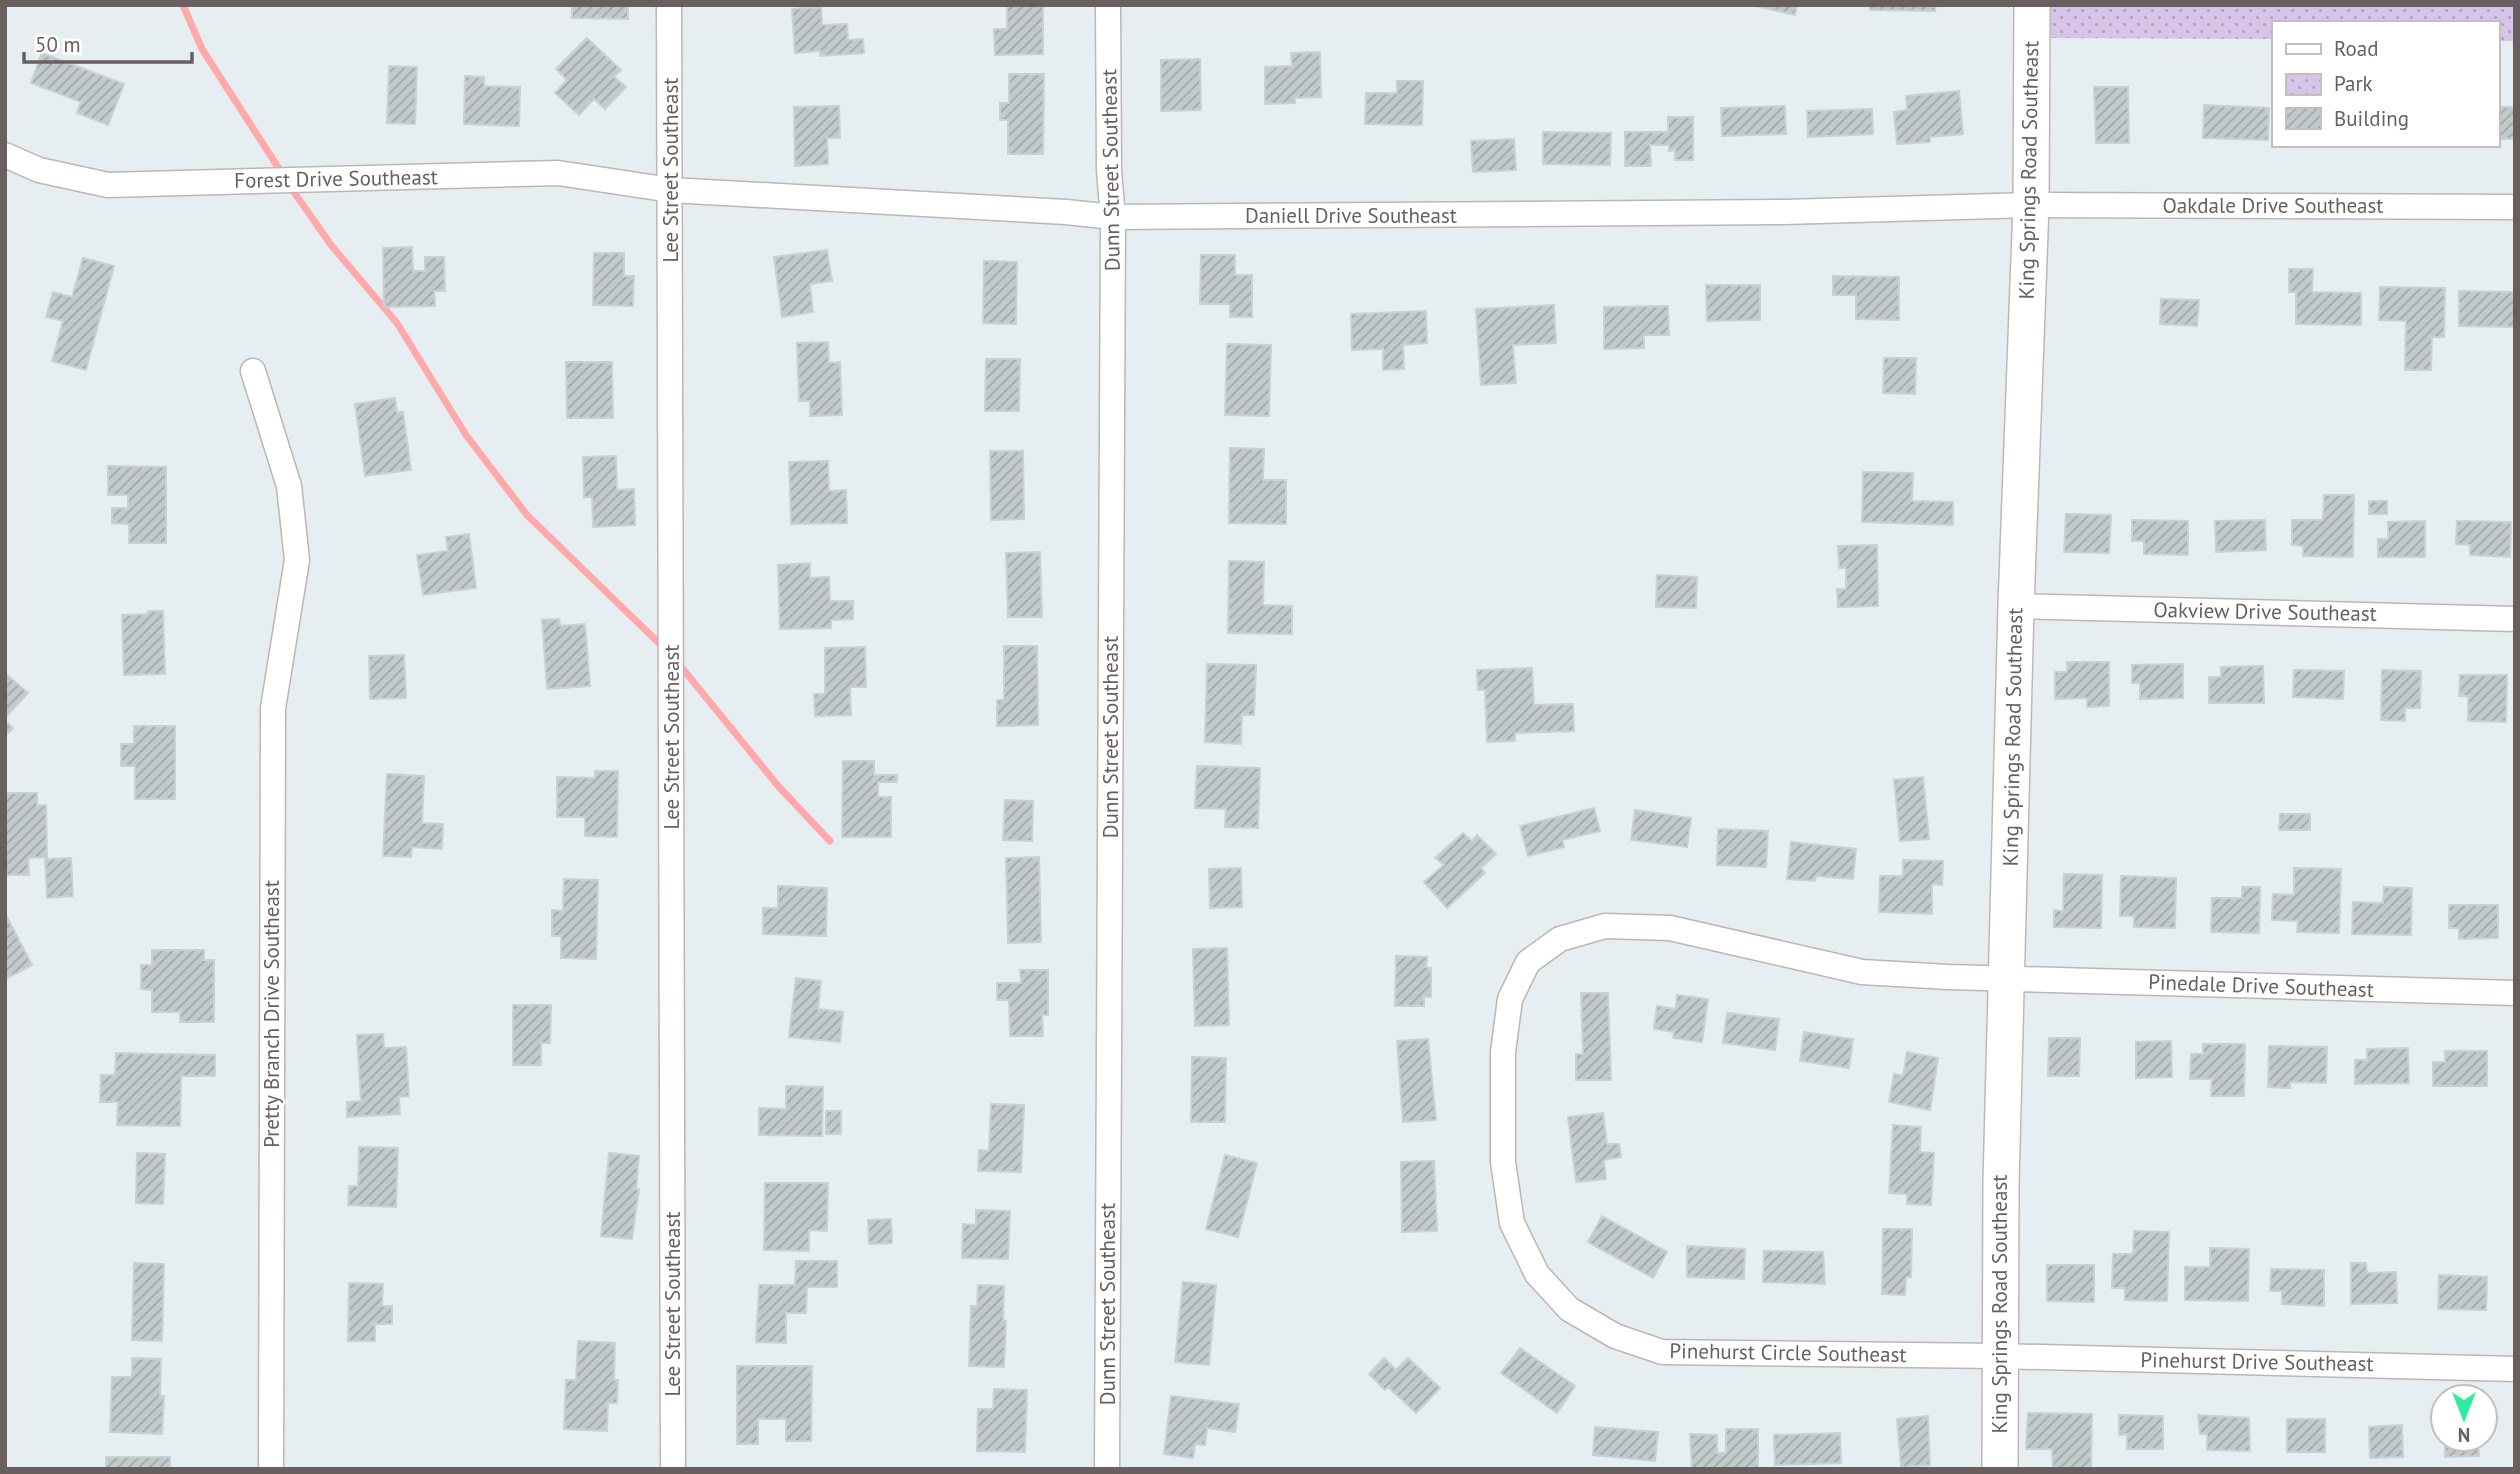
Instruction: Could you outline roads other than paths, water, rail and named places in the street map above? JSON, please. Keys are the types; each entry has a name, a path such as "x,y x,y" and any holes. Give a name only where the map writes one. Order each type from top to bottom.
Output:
{"street":[{"name":"Lee Street Southeast","path":"669,5 673,1469"},
{"name":"Dunn Street Southeast","path":"1107,1469 1113,217 1109,171 1108,5"},
{"name":"King Springs Road Southeast","path":"2000,1469 2001,1184 2016,606 2031,205 2032,5"},
{"name":"Forest Drive Southeast","path":"5,155 39,170 108,185 558,173 671,190"},
{"name":"Daniell Drive Southeast","path":"671,190 1066,212 1113,217 1771,212 2031,205"},
{"name":"Oakdale Drive Southeast","path":"2031,205 2515,207"},
{"name":"Pretty Branch Drive Southeast","path":"253,371 289,486 297,561 273,708 271,1469"},
{"name":"Oakview Drive Southeast","path":"2016,606 2515,619"},
{"name":"Pinehurst Circle Southeast","path":"1999,1356 1662,1352 1615,1336 1569,1309 1536,1273 1512,1223 1503,1162 1503,1052 1510,999 1528,962 1560,939 1605,926 1670,928 1863,972 2007,979"},
{"name":"Pinedale Drive Southeast","path":"2007,979 2515,993"},
{"name":"Pinehurst Drive Southeast","path":"1999,1356 2515,1369"}],"waterway":[{"path":"183,5 202,49 283,175"},
{"path":"289,185 331,245 397,323 466,435 527,515 665,649"},
{"path":"678,663 779,787 830,841"}]}
